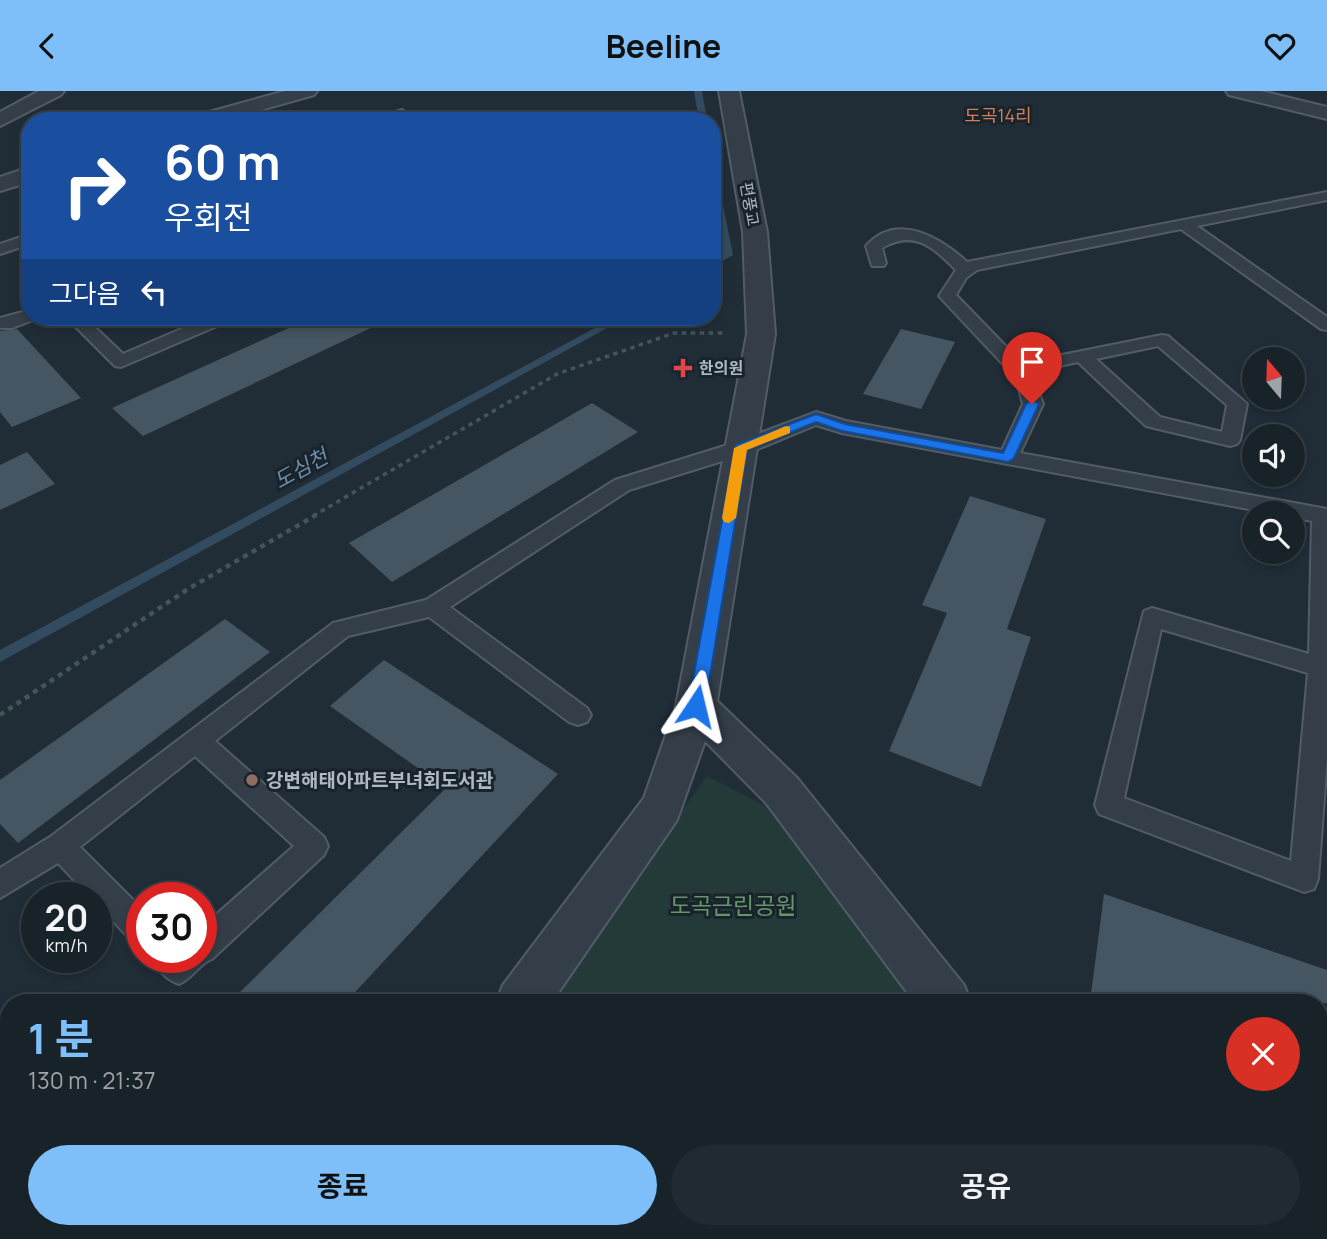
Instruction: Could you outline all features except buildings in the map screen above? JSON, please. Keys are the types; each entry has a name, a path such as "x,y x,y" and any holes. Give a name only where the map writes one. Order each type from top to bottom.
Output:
{"street":[{"path":"0,120 54,91"},
{"path":"231,112 307,91"},
{"name":"편풍교","path":"527,994 662,807 696,706 760,326 755,232 729,91"},
{"path":"1237,91 1327,113"},
{"path":"0,184 21,177"},
{"path":"696,706 782,791 939,994"}],"lane":[{"path":"1008,458 1032,404 1025,376 947,296 959,275 972,265 1327,196"},
{"path":"1185,225 1327,325"},
{"path":"878,264 874,246 888,236 922,236 939,244 966,270"},
{"path":"0,249 21,242"},
{"path":"1302,308 1327,302"},
{"path":"0,323 6,324 21,318"},
{"path":"83,326 121,362 203,326"},
{"path":"1018,369 1162,339 1237,404 1230,440 1153,422 1082,356"},
{"path":"0,884 61,846 341,629 433,607 621,485 741,448 816,418 842,427 1325,516 1326,562 1320,667 1304,879 1109,805 1152,617 1320,667"},
{"path":"433,607 578,715"},
{"path":"195,740 314,846 217,934"},
{"path":"61,846 126,913"}],"path":[{"path":"0,715 188,589 557,375 674,333 760,326"}],"green space":[{"name":"도곡근린공원","path":"707,776 789,818 918,994 550,994"}],"waterway":[{"name":"도심천","path":"698,91 702,112"},
{"name":"도심천","path":"721,218 728,255 721,259"},
{"name":"도심천","path":"0,657 606,326"}],"slow traffic":[{"path":"729,518 741,448 786,430"}],"place":[{"name":"한의원","path":"683,368"},
{"name":"강변해태아파트부녀회도서관","path":"252,780"}],"district":[{"name":"도곡14리","path":"998,116"}],"route":[{"path":"696,706 741,448 816,418 842,427 1008,458 1032,404"}]}
